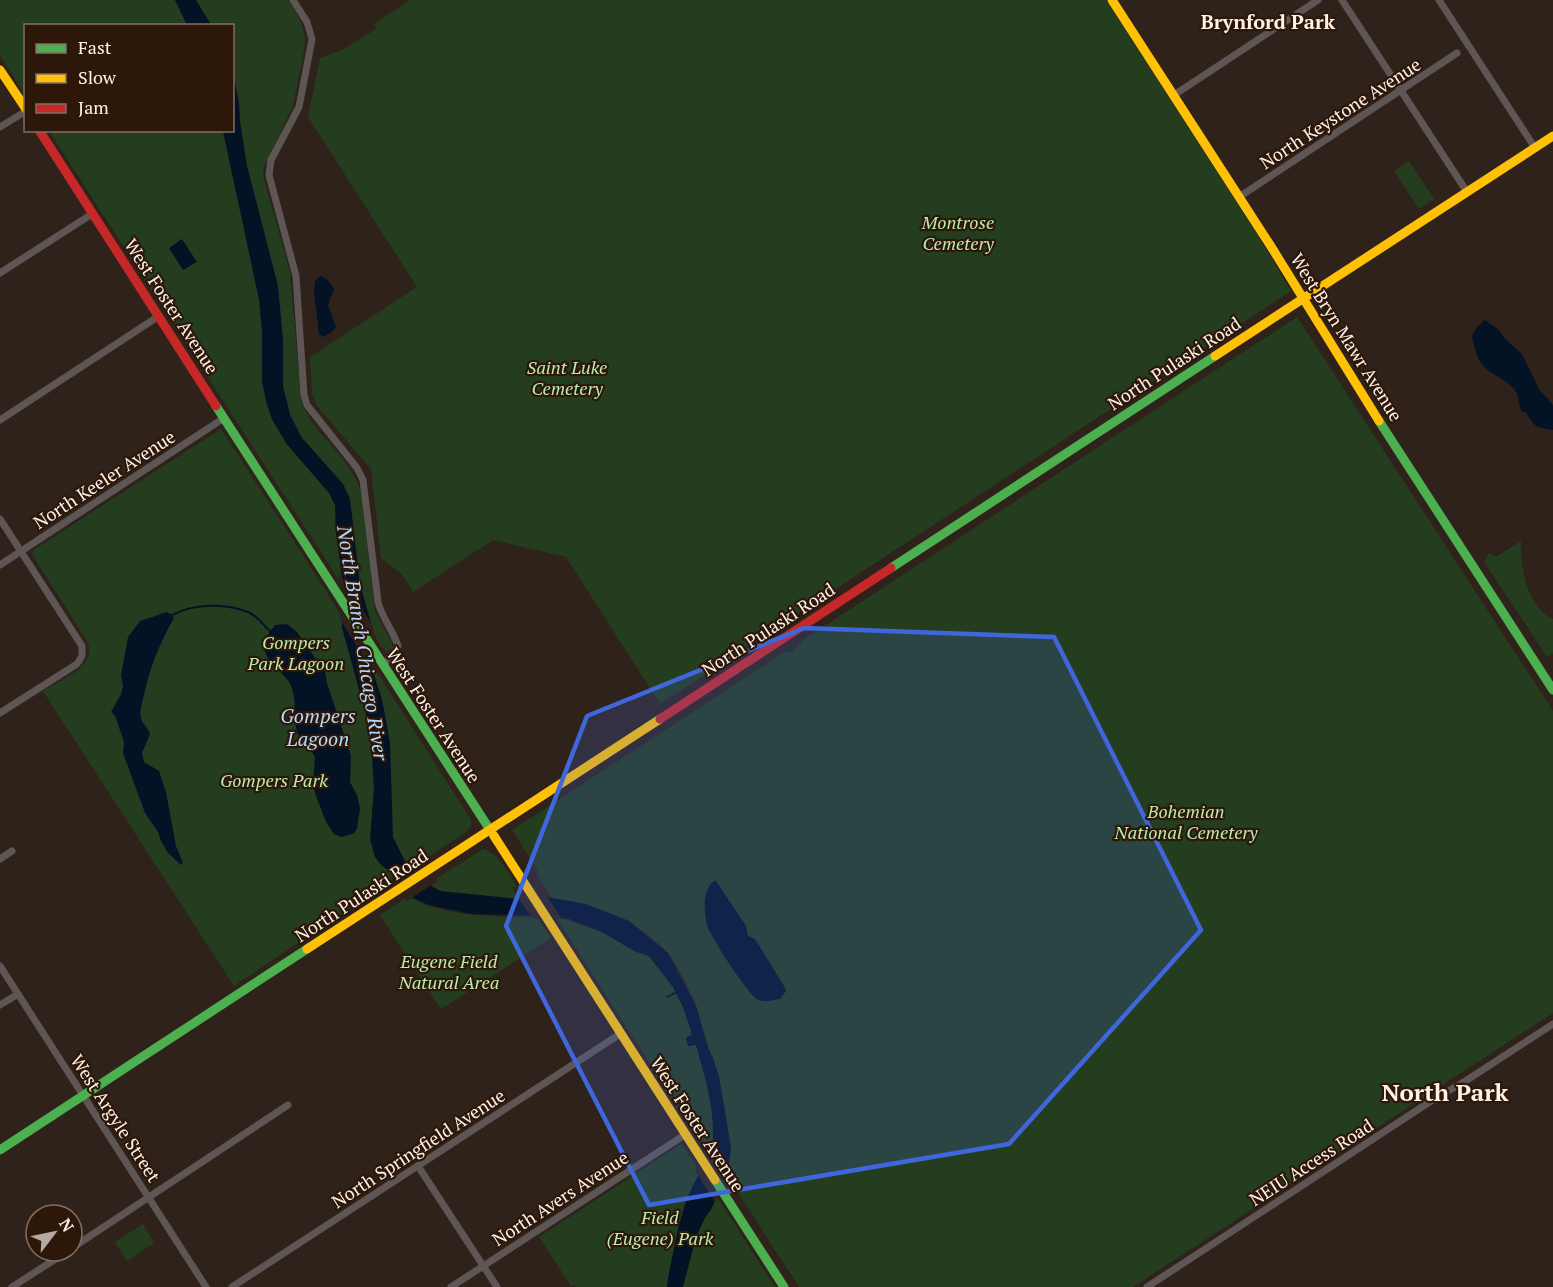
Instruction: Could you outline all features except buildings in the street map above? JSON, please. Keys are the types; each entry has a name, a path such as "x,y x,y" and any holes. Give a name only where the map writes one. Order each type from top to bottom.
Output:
{"main road":[{"name":"West Bryn Mawr Avenue","path":"1112,0 1553,690"},
{"path":"0,70 24,107"},
{"name":"West Foster Avenue","path":"40,132 784,1287"},
{"name":"North Pulaski Road","path":"0,1150 1553,136"}],"street":[{"path":"293,0 307,22 312,39 299,107 269,166 269,175 296,276 304,395 307,405 357,468 363,480 378,602 381,614 398,646 383,666"},
{"path":"1174,95 1318,0"},
{"path":"1342,0 1467,192"},
{"path":"1439,0 1535,148"},
{"name":"North Keystone Avenue","path":"1239,197 1458,53"},
{"path":"0,127 24,111"},
{"path":"0,273 93,214"},
{"path":"0,420 159,316"},
{"name":"North Keeler Avenue","path":"0,565 224,418"},
{"path":"0,519 82,646 82,656 77,663 0,713"},
{"path":"0,859 12,850"},
{"name":"West Argyle Street","path":"0,966 206,1287"},
{"path":"0,1005 18,994"},
{"name":"NEIU Access Road","path":"1147,1287 1553,1024"},
{"name":"North Springfield Avenue","path":"232,1287 620,1034"},
{"path":"84,1240 288,1106"},
{"name":"North Avers Avenue","path":"451,1287 686,1134"},
{"path":"418,1166 496,1287"},
{"path":"12,1287 49,1263"}],"highlighted area":[{"path":"804,628 1054,637 1201,930 1009,1144 649,1205 506,926 587,716"}],"green space":[{"path":"0,0 175,0 187,24 24,24 24,93 0,55"},
{"path":"196,0 288,0 303,27 305,46 293,106 263,169 264,179 290,272 301,400 313,423 349,467 361,492 375,611 392,643 392,648 387,652 370,623 364,603 350,499 343,484 302,438 290,415 283,386 278,286 247,166 240,122 234,79 234,24 210,24"},
{"path":"410,0 1106,0 1257,234 1291,291 660,704 566,557 493,540 413,592 402,574 381,558 371,469 317,406 312,393 310,357 417,287 308,117 320,58 342,50 376,29 374,24"},
{"path":"50,132 223,132 259,299 262,331 262,381 266,401 272,419 286,443 329,493 335,505 342,577 339,574 339,580"},
{"path":"1409,161 1434,199 1419,209 1394,171"},
{"name":"Bohemian National Cemetery","path":"1297,317 1553,711 1553,1013 1133,1287 799,1287 733,1185 736,1183 727,1169 728,1130 713,1058 696,1005 675,963 655,941 628,922 584,904 552,898 512,830 783,653 792,651 803,640"},
{"name":"Gompers Park","path":"221,429 319,580 374,674 375,669 471,820 471,826 466,832 424,860 422,857 391,877 392,880 234,986 43,691 68,677 83,665 88,658 89,650 87,641 32,554 35,549"},
{"path":"1521,541 1524,574 1531,596 1544,613 1553,619 1553,653 1547,657 1484,562 1489,553 1496,557"},
{"path":"483,849 494,855 503,865 517,887 512,887 519,899 461,895 431,886 438,881 436,879"},
{"name":"Eugene Field Natural Area","path":"413,898 426,905 456,913 537,918 551,938 441,1009 380,915 405,899 407,901"},
{"path":"561,918 602,932 634,951 649,956 673,987 683,1007 692,1035 689,1046 696,1045 707,1083 713,1124 711,1150 706,1143 704,1147 686,1120 557,919"},
{"name":"Field (Eugene) Park","path":"681,1144 697,1166 695,1171 715,1202 717,1197 775,1287 571,1286 539,1237"},
{"path":"143,1224 154,1243 127,1261 115,1242"}],"water":[{"path":"175,0 196,0 210,24 187,24"},
{"name":"North Branch Chicago River","path":"234,79 247,166 278,286 283,339 283,386 290,415 302,438 343,484 350,499 360,584 371,623 374,675 382,699 390,743 393,837 405,861 431,886 440,891 519,899 552,898 586,904 629,921 668,953 696,1006 719,1076 731,1148 729,1163 712,1208 696,1237 683,1287 667,1287 668,1278 682,1214 712,1147 713,1128 708,1092 696,1045 688,1046 686,1038 692,1034 673,987 649,956 634,951 602,932 569,919 546,916 470,914 429,905 413,898 402,881 381,865 375,857 370,839 374,787 370,729 342,628 342,577 335,505 329,493 286,443 272,419 262,381 262,331 259,299 223,132 234,132"},
{"path":"182,239 197,262 183,270 169,248"},
{"path":"321,276 328,280 334,289 328,305 336,327 323,337 319,334 314,292 315,281"},
{"path":"1485,320 1499,330 1504,338 1522,354 1539,389 1553,405 1553,430 1534,424 1525,412 1522,412 1515,390 1507,382 1488,371 1481,363 1472,336 1476,328"},
{"path":"167,612 174,618 152,664 141,707 142,720 150,734 142,753 144,762 159,771 166,792 176,846 183,863 181,865 168,853 145,813 123,753 124,742 115,716 111,712 123,686 121,675 128,637 140,621"},
{"name":"Gompers Lagoon","path":"287,624 297,632 325,672 351,756 350,782 357,795 360,808 357,829 353,834 341,837 334,834 326,822 313,784 315,757 298,734 290,684 270,661 265,651 265,640 275,625"},
{"path":"714,881 746,926 748,936 755,939 784,986 786,991 780,999 766,1001 752,995 715,940 707,925 705,908 707,890"}],"pier":[{"path":"339,573 373,626 375,675 341,621"},
{"path":"412,864 433,884 410,899 392,877"},
{"path":"546,895 562,919 531,917 517,896"},
{"path":"708,1146 726,1174 715,1202 696,1172"}],"waterway":[{"path":"172,615 201,606 231,607 250,613 271,632"},
{"path":"667,997 677,992"}],"traffic: fast":[{"path":"891,568 1215,356"},
{"path":"216,406 494,836"},
{"path":"1379,421 1553,690"},
{"path":"0,1150 307,949"},
{"path":"715,1180 784,1287"}],"traffic: slow":[{"path":"1112,0 1272,248 1379,421"},
{"path":"0,70 24,106"},
{"path":"1215,356 1553,136"},
{"path":"307,949 660,719"},
{"path":"494,836 715,1180"}],"traffic: jam":[{"path":"40,132 216,406"},
{"path":"660,719 891,568"}],"district":[{"name":"Brynford Park","path":"1268,21"},
{"name":"North Park","path":"1445,1092"}],"park label":[{"name":"Montrose Cemetery","path":"958,232"},
{"name":"Saint Luke Cemetery","path":"567,377"},
{"name":"Gompers Park Lagoon","path":"296,652"}]}
